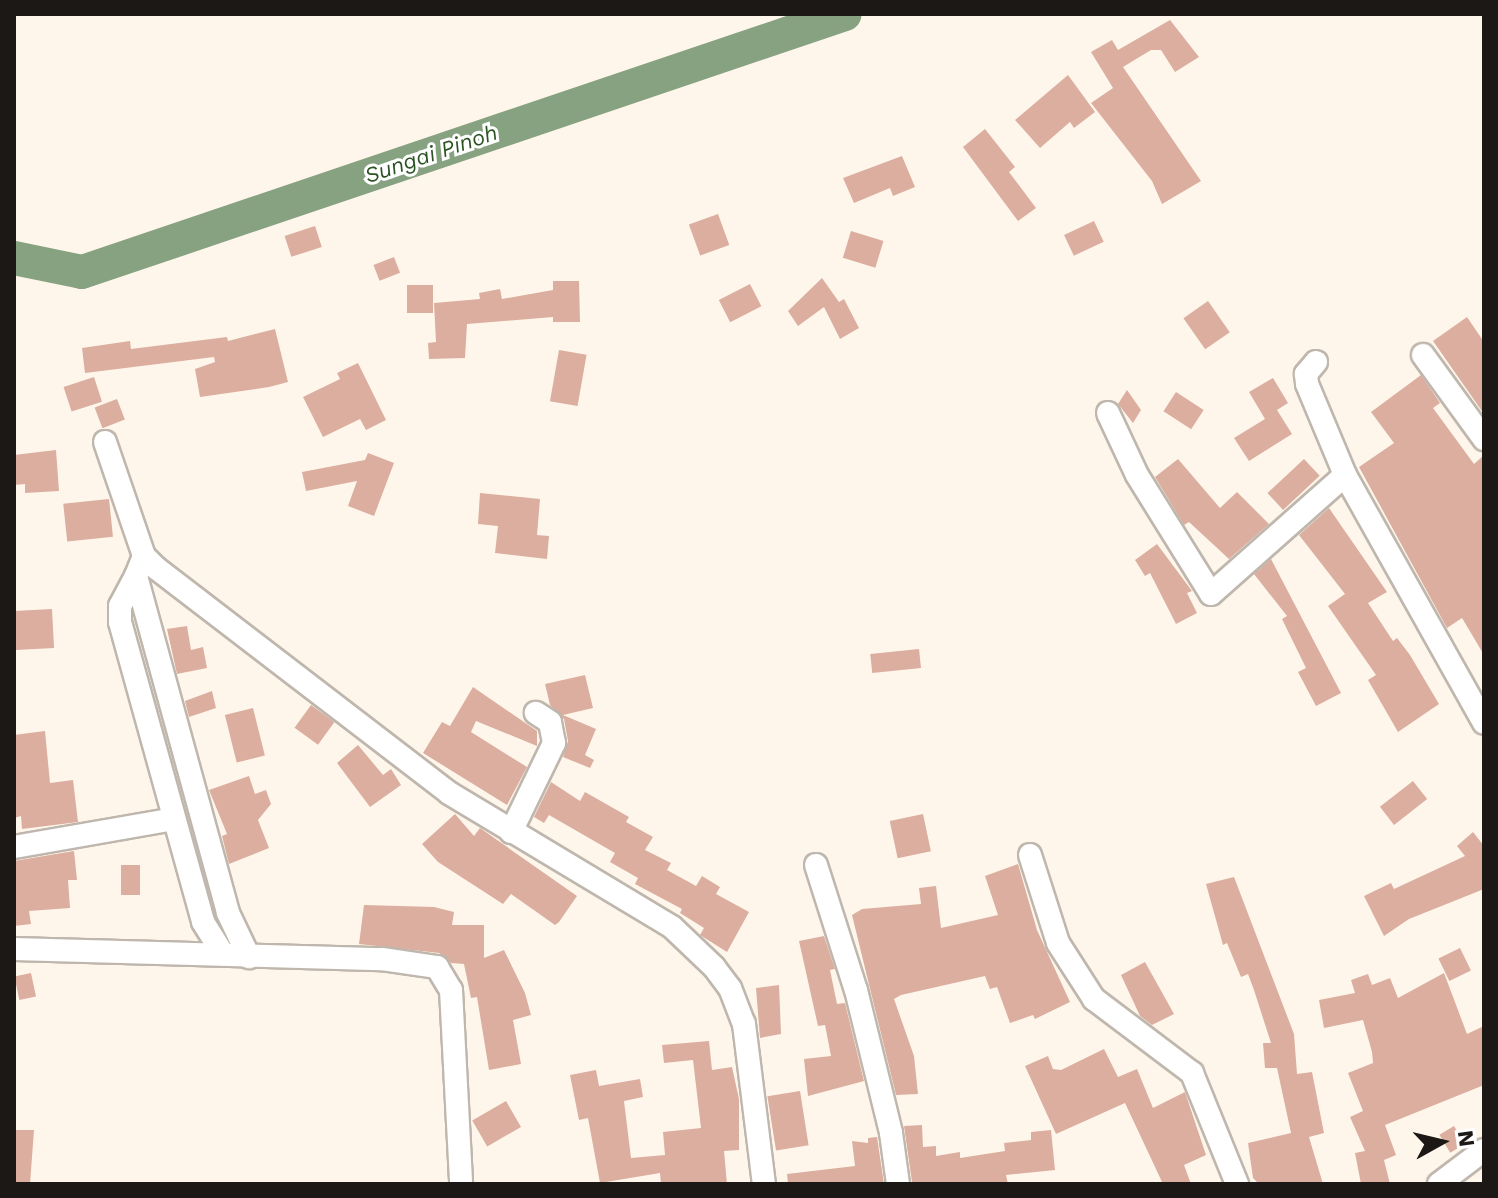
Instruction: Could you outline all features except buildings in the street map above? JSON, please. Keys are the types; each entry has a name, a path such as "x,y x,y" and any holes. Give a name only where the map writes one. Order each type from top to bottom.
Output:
{"street":[{"path":"1423,355 1484,439"},
{"path":"1316,362 1306,374 1307,384 1345,475 1484,723"},
{"path":"1108,413 1145,488 1211,594 1345,475"},
{"path":"105,442 140,566 228,913 249,957"},
{"path":"140,566 120,606 120,622 203,922 223,954"},
{"path":"140,566 347,718 511,832 672,927 730,988 744,1024 764,1184"},
{"path":"511,832 554,743 550,722 536,713"},
{"path":"14,847 174,819"},
{"path":"1030,855 1058,943 1094,999 1192,1073 1237,1184"},
{"path":"816,865 856,990 891,1133 898,1184"},
{"path":"14,949 223,954 427,964 448,978 461,1184"},
{"path":"1439,1184 1484,1150"}],"waterway":[{"name":"Sungai Pinoh","path":"14,258 82,272 845,14"}]}
